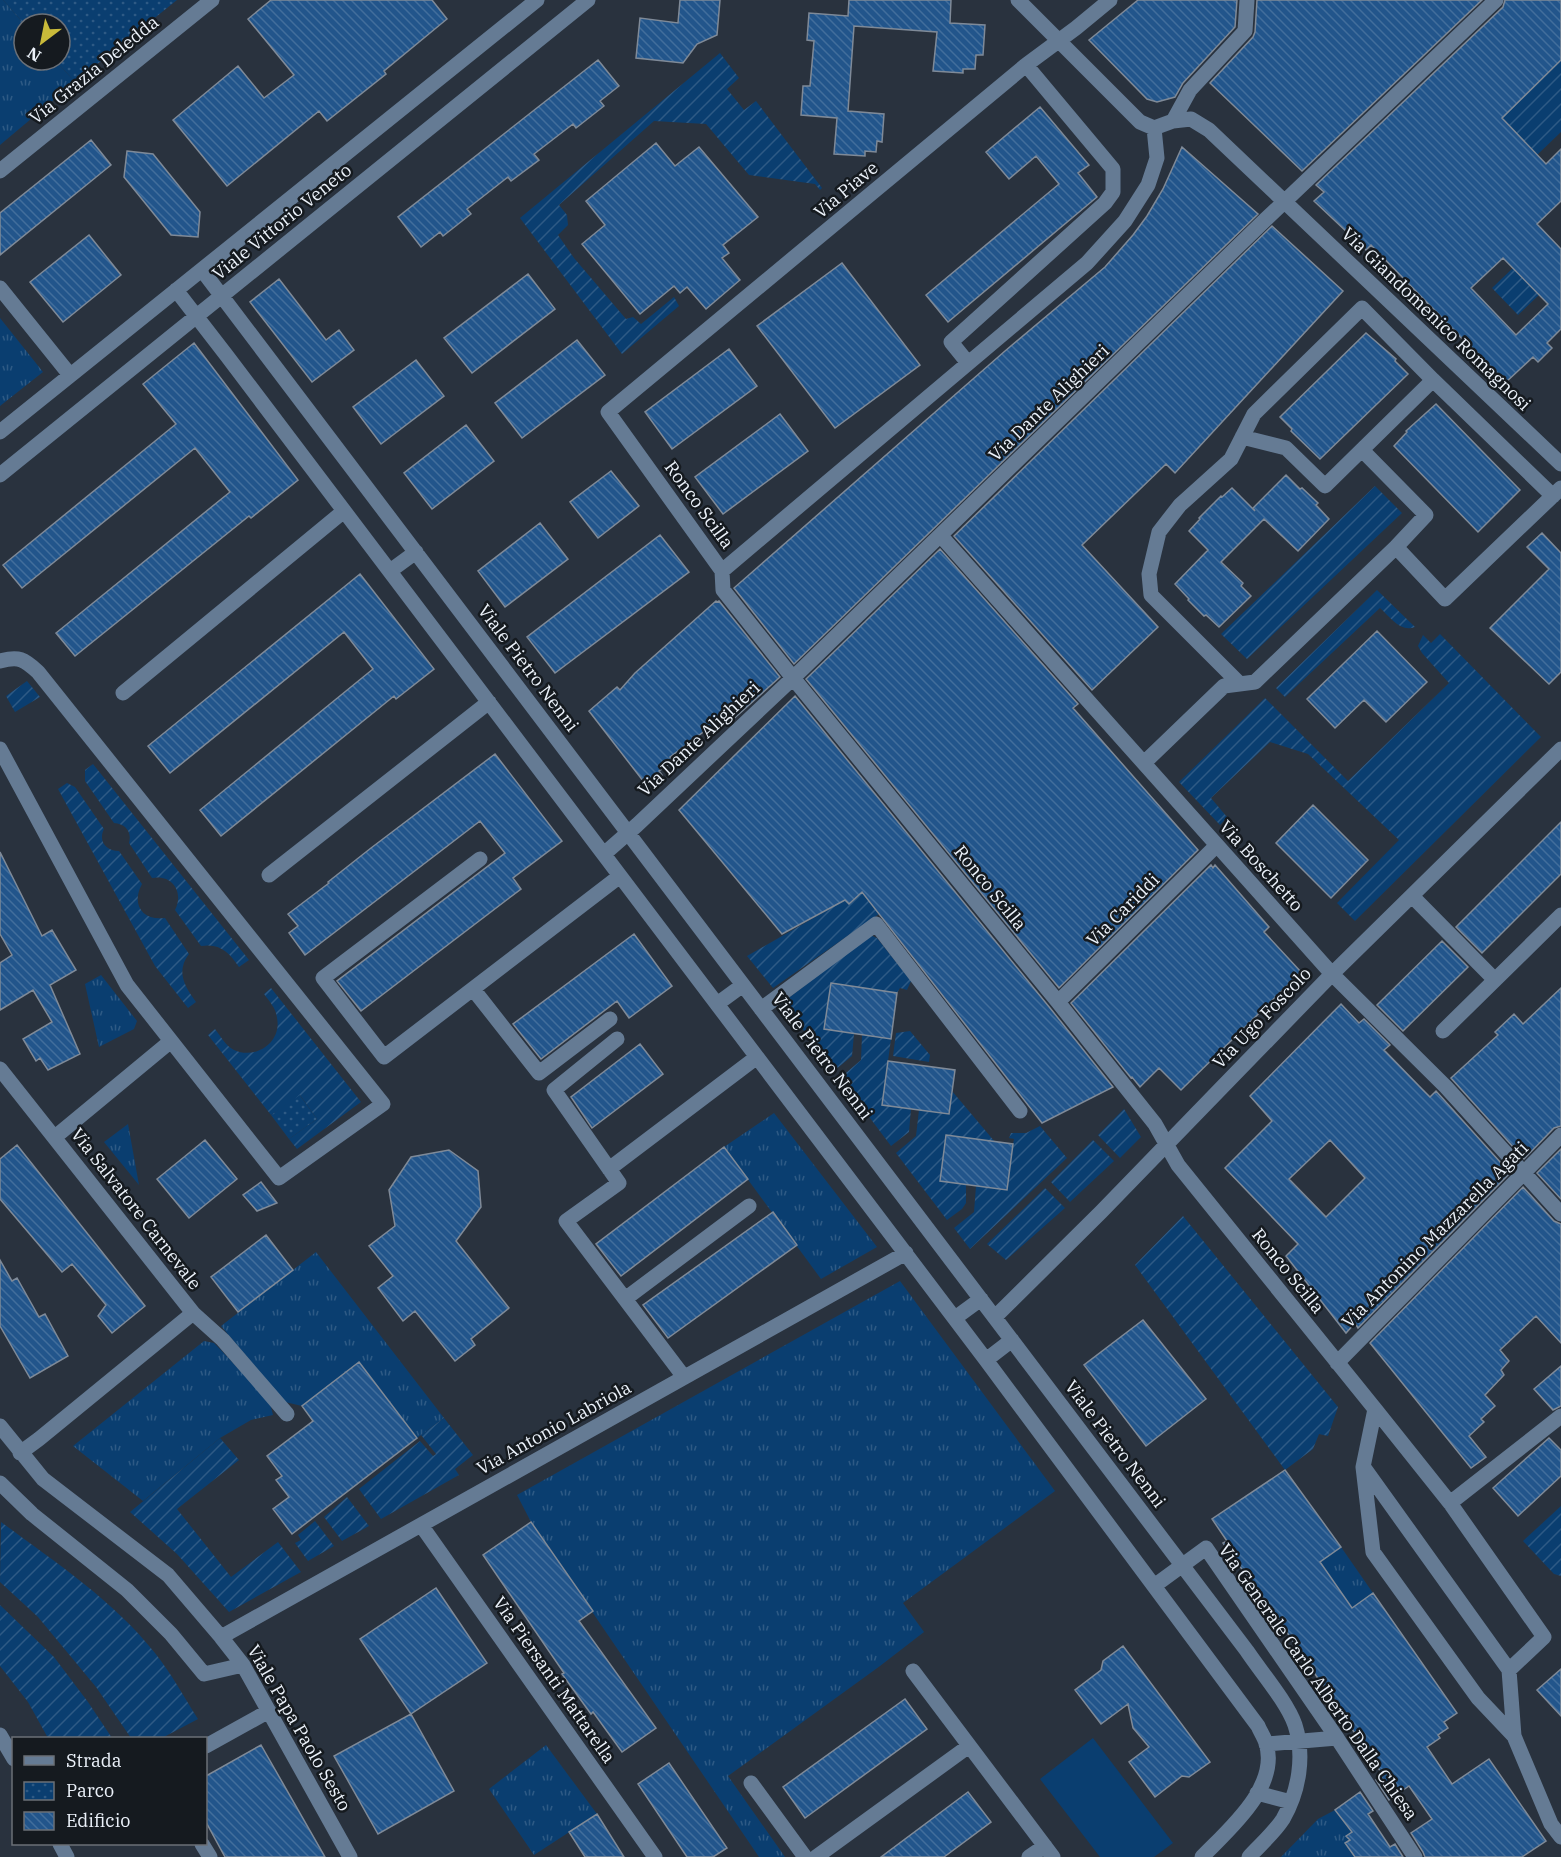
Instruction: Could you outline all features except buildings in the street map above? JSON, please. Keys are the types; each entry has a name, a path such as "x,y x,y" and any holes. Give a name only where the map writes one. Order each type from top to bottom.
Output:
{"street":[{"name":"Via Grazia Deledda","path":"0,171 212,0"},
{"name":"Viale Vittorio Veneto","path":"0,432 537,0"},
{"name":"Viale Vittorio Veneto","path":"0,475 588,0"},
{"path":"1018,0 1140,122 1154,128 1173,121 1190,90 1245,31 1247,0"},
{"name":"Via Piave","path":"608,412 1026,65 1110,0"},
{"name":"Via Dante Alighieri","path":"604,854 941,536 1496,0"},
{"path":"968,363 951,342 1105,203 1113,192 1113,169 1026,65"},
{"name":"Via Giandomenico Romagnosi","path":"1173,121 1191,119 1209,130 1561,464"},
{"path":"722,571 1087,262 1125,221 1148,185 1157,158 1154,128"},
{"name":"Viale Pietro Nenni","path":"202,270 995,1317 1247,1651 1284,1704 1295,1724 1300,1764 1291,1802 1282,1820 1249,1857"},
{"path":"0,288 70,375"},
{"path":"176,290 955,1318 1258,1726 1266,1744 1268,1761 1257,1793 1246,1811 1202,1857"},
{"path":"1240,684 1151,595 1149,573 1159,532 1180,505 1231,459 1254,414 1362,308 1433,380 1557,492 1445,599 1396,547"},
{"path":"1242,436 1286,448 1325,486 1433,380"},
{"name":"Ronco Scilla","path":"608,412 722,571 723,590 792,678 1058,1002 1155,1124 1178,1165 1450,1503 1544,1637 1509,1670"},
{"path":"1144,764 1224,686 1256,682 1396,547 1426,515 1362,450"},
{"path":"123,693 344,511"},
{"name":"Via Boschetto","path":"941,536 1332,974 1446,1087 1561,1214"},
{"path":"390,571 416,552"},
{"path":"0,661 13,657 26,661 38,672 383,1104 279,1178 127,985 0,749"},
{"path":"269,875 489,702"},
{"name":"Via Ugo Foscolo","path":"995,1317 1332,974 1561,749"},
{"name":"Via Cariddi","path":"1058,1002 1216,846"},
{"path":"480,859 323,978 384,1057 620,876"},
{"path":"1412,896 1495,980"},
{"path":"1443,1031 1561,915"},
{"path":"761,1009 876,924 1020,1111"},
{"path":"717,1004 743,985"},
{"path":"473,989 539,1073 610,1020"},
{"path":"617,1039 554,1090 619,1183 566,1221 684,1377"},
{"path":"55,1137 171,1041"},
{"path":"609,1169 757,1057"},
{"name":"Via Salvatore Carnevale","path":"0,1069 193,1313 20,1452"},
{"name":"Via Antonino Mazzarella Agati","path":"1337,1363 1561,1135"},
{"path":"625,1299 749,1206"},
{"name":"Via Antonio Labriola","path":"221,1637 906,1253"},
{"path":"955,1318 981,1299"},
{"path":"193,1313 223,1340 287,1414"},
{"path":"986,1360 1012,1340"},
{"path":"1375,1409 1363,1467 1373,1552 1478,1698 1514,1736 1561,1837"},
{"path":"1450,1503 1561,1416"},
{"name":"Viale Papa Paolo Sesto","path":"0,1426 43,1479 168,1575 221,1637 243,1665 350,1857"},
{"path":"1363,1467 1509,1670 1514,1736"},
{"path":"0,1483 32,1514 127,1590 171,1634 204,1674 243,1665"},
{"name":"Via Piersanti Mattarella","path":"421,1525 655,1857"},
{"name":"Via Generale Carlo Alberto Dalla Chiesa","path":"1182,1565 1206,1548 1337,1738 1415,1857"},
{"path":"1154,1586 1182,1565"},
{"path":"913,1671 1049,1852 1029,1857"},
{"path":"207,1745 269,1711"},
{"path":"0,1735 12,1756"},
{"path":"1266,1744 1337,1738"},
{"path":"816,1857 969,1746"},
{"path":"752,1783 805,1857"},
{"path":"1257,1793 1291,1802"}],"green space":[{"path":"0,0 3,0 14,12 12,72 66,72 75,82 0,145"},
{"path":"3,0 177,0 75,82 66,72 72,72 72,12 14,12"},
{"path":"720,53 739,78 727,89 744,110 756,101 822,188 820,190 815,184 749,175 706,124 654,121 559,205 567,215 568,225 558,235 574,258 626,319 633,317 641,324 674,297 679,306 622,354 520,218"},
{"path":"1561,60 1561,132 1537,155 1502,118"},
{"path":"1513,268 1539,295 1518,315 1492,288"},
{"path":"0,318 43,372 0,406"},
{"path":"1375,486 1402,513 1247,659 1221,634"},
{"path":"1377,590 1415,627 1400,626 1380,608 1285,697 1276,688"},
{"path":"1440,634 1541,737 1355,921 1337,903 1399,840 1308,754 1270,742 1211,798 1227,817 1220,825 1179,782 1265,698 1348,781 1449,683 1418,646 1423,635 1431,643"},
{"path":"27,681 40,697 15,712 6,696"},
{"path":"93,764 249,960 239,967 232,957 219,947 201,946 175,910 178,897 175,886 166,879 152,878 129,843 130,835 127,829 114,823 85,781 85,770"},
{"path":"67,783 75,787 104,829 102,838 104,844 114,851 119,851 142,884 138,898 141,910 150,917 165,918 189,954 182,972 185,984 196,1002 188,1008 155,966 58,789"},
{"path":"862,892 879,914 773,988 747,956 845,900 849,904"},
{"path":"870,935 877,938 911,981 907,990 900,988 897,993 831,983 825,1029 854,1034 852,1056 835,1070 782,1003"},
{"path":"101,975 137,1021 134,1029 99,1047 85,984"},
{"path":"271,988 361,1102 297,1149 289,1139 317,1119 300,1095 271,1115 208,1035 215,1029 228,1046 242,1052 251,1053 266,1047 275,1035 277,1027 275,1011 264,994"},
{"path":"910,1031 930,1055 929,1062 893,1056 896,1033"},
{"path":"862,1035 891,1039 882,1105 911,1109 909,1132 891,1146 840,1078 861,1060"},
{"path":"952,1091 995,1142 966,1184 966,1203 962,1209 947,1220 896,1153 916,1136 919,1110 949,1114"},
{"path":"299,1094 317,1119 289,1139 271,1115"},
{"path":"1124,1109 1141,1137 1120,1158 1098,1135"},
{"path":"774,1113 877,1247 821,1279 724,1147"},
{"path":"128,1124 139,1185 104,1142"},
{"path":"1040,1126 1067,1158 970,1249 954,1228 974,1212 976,1186 1013,1144 1014,1139 1009,1138 1011,1133 1026,1133"},
{"path":"1093,1140 1114,1161 1070,1202 1051,1182"},
{"path":"1045,1188 1065,1208 1006,1260 987,1244"},
{"path":"1183,1216 1338,1407 1328,1436 1319,1434 1313,1449 1285,1470 1135,1265"},
{"path":"316,1252 444,1418 417,1438 359,1362 302,1406 285,1402 221,1326"},
{"path":"900,1281 1055,1491 903,1603 924,1632 728,1776 785,1857 759,1857 531,1522 517,1495"},
{"path":"204,1341 214,1343 221,1350 270,1403 273,1415 251,1420 220,1438 143,1501 73,1446"},
{"path":"444,1418 473,1455 455,1469 459,1475 381,1519 359,1489 420,1441 433,1456 436,1454 421,1435"},
{"path":"220,1438 239,1460 177,1509 231,1577 278,1542 301,1572 229,1612 177,1554 130,1512"},
{"path":"347,1497 369,1526 342,1541 324,1517"},
{"path":"1561,1506 1561,1576 1554,1574 1523,1541"},
{"path":"315,1521 334,1546 308,1561 295,1543 301,1540 298,1535"},
{"path":"1,1522 102,1599 139,1634 161,1661 198,1719 164,1737 130,1737 96,1687 38,1617 0,1582"},
{"path":"1341,1547 1373,1593 1352,1608 1333,1582 1277,1619 1265,1600"},
{"path":"0,1605 54,1657 111,1737 47,1737 28,1702 0,1666"},
{"path":"1093,1738 1173,1843 1154,1857 1100,1857 1040,1779"},
{"path":"546,1745 597,1814 534,1855 489,1789"},
{"path":"1335,1810 1352,1832 1347,1836 1350,1840 1345,1843 1355,1857 1281,1857 1318,1819"}]}
